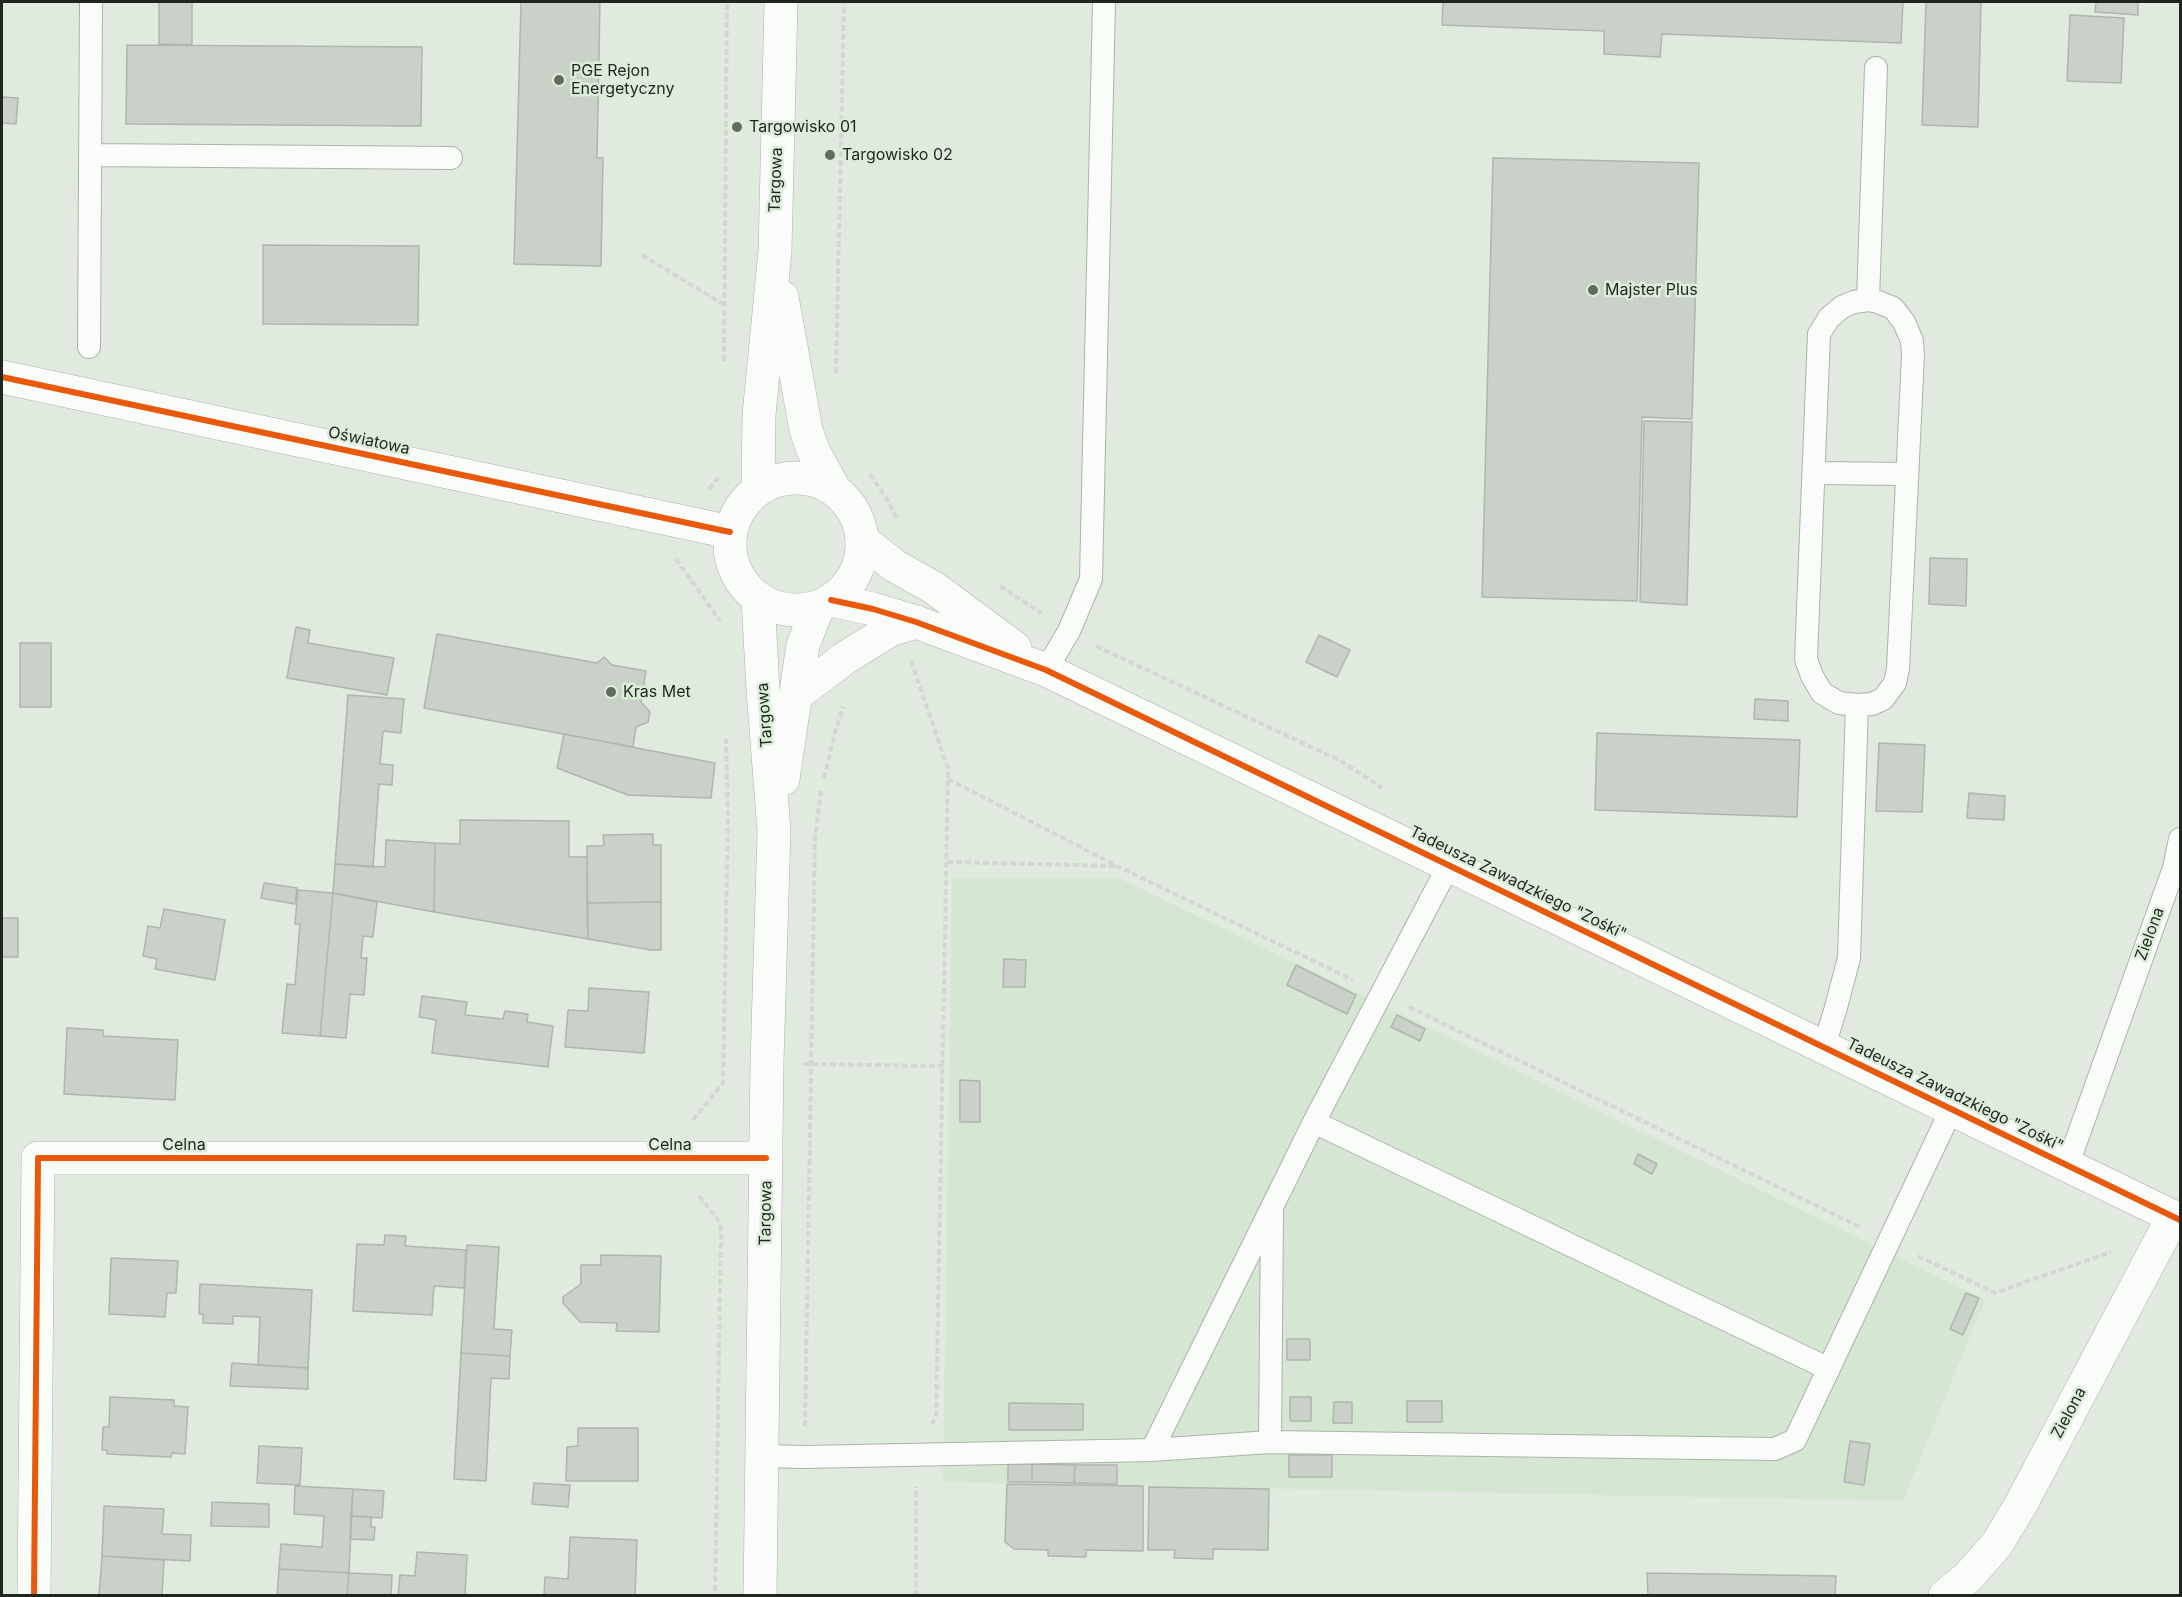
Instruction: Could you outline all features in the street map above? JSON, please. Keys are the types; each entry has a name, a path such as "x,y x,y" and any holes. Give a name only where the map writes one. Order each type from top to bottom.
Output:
{"street":[{"name":"Targowa","path":"758,489 759,415 775,251 781,2"},
{"name":"Targowa","path":"775,251 801,411 813,450 834,489"},
{"name":"Oświatowa","path":"2,377 730,532"},
{"path":"788,477 804,477 820,481 834,489 854,511 862,540 861,558 855,574 845,589 825,603 803,610 787,610 771,606 744,585 734,569 729,551 730,532 735,515 745,500 772,481 788,477"},
{"name":"Tadeusza Zawadzkiego \"Zośki\"","path":"862,540 895,566 934,588 1046,670"},
{"name":"Targowa","path":"758,598 774,831 767,1062 760,1596"},
{"name":"Targowa","path":"774,831 803,645 825,603"},
{"name":"Tadeusza Zawadzkiego \"Zośki\"","path":"825,603 873,609 916,622 1046,670 2177,1218"},
{"path":"796,695 845,658 890,630 916,622"},
{"name":"Celna","path":"34,1596 38,1158 766,1158"},
{"name":"Zielona","path":"1945,1596 1968,1577 1997,1544 2020,1506 2145,1270 2177,1218"}],"lane":[{"path":"89,347 91,2"},
{"path":"1046,670 1069,631 1091,579 1104,2"},
{"path":"1868,300 1876,68"},
{"path":"90,155 451,158"},
{"path":"1868,300 1893,308 1904,322 1912,341 1907,474 1896,676 1890,691 1883,699 1872,704 1839,703 1822,693 1812,676 1806,659 1814,473 1819,334 1828,318 1842,307 1854,302 1868,300"},
{"path":"1814,473 1907,474"},
{"path":"1824,1046 1849,958 1857,705"},
{"name":"Zielona","path":"2068,1164 2174,868 2181,839"},
{"path":"1152,1450 1314,1122 1449,865"},
{"path":"762,1456 1152,1450 1270,1442 1774,1449 1795,1440 1952,1108"},
{"path":"1314,1122 1828,1368"},
{"path":"1270,1442 1272,1208"}],"path":[{"path":"724,370 727,2"},
{"path":"836,384 844,2"},
{"path":"642,255 724,305"},
{"path":"863,467 871,474 902,525"},
{"path":"701,493 718,480 723,468"},
{"path":"672,554 722,624"},
{"path":"992,581 1100,649 1341,761 1385,790"},
{"path":"916,622 906,647 948,768 936,1416 916,1455 916,1596"},
{"path":"902,665 911,660"},
{"path":"805,1457 815,839 820,797 836,729 846,700"},
{"path":"688,1125 723,1083 728,815 726,732"},
{"path":"948,779 1119,867 1995,1293 2113,1251 2145,1270"},
{"path":"947,862 1119,867"},
{"path":"723,1062 943,1066"},
{"path":"692,1192 699,1196 719,1221 721,1231 715,1596"}],"shaded area":[{"path":"952,878 1118,878 1985,1300 1903,1501 943,1482"}],"building":[{"path":"159,2 192,2 192,45 159,44"},
{"name":"PGE Rejon Energetyczny","path":"521,2 600,2 597,158 603,158 601,266 514,264"},
{"path":"1443,2 1903,2 1901,43 1662,34 1660,57 1604,54 1604,31 1442,25"},
{"path":"1926,2 1981,2 1978,127 1922,125"},
{"path":"2096,2 2138,2 2138,15 2095,12"},
{"path":"2070,15 2124,18 2121,83 2067,81"},
{"path":"127,45 422,47 421,126 126,124"},
{"path":"2,97 18,98 16,124 2,123"},
{"name":"Majster Plus","path":"1493,158 1699,163 1692,419 1642,417 1637,601 1482,597"},
{"path":"263,245 419,246 418,325 263,324"},
{"path":"1644,421 1692,422 1687,605 1640,602"},
{"path":"1930,558 1967,559 1966,606 1929,604"},
{"path":"296,627 310,630 308,643 394,658 387,695 287,678"},
{"path":"437,634 597,663 604,657 612,665 646,671 641,702 650,712 648,722 636,727 633,747 424,708"},
{"path":"1319,635 1350,650 1337,677 1306,662"},
{"path":"20,643 51,643 51,707 20,707"},
{"path":"348,695 404,699 401,733 383,731 380,764 393,765 392,785 379,784 373,867 335,864"},
{"path":"1755,699 1788,701 1788,721 1754,719"},
{"path":"1597,733 1800,740 1797,817 1595,810"},
{"path":"564,734 715,763 711,798 628,795 557,768"},
{"path":"1879,743 1925,745 1922,812 1876,811"},
{"path":"1969,793 2005,796 2004,820 1967,818"},
{"path":"460,820 569,821 569,857 587,857 588,939 434,912 435,843 460,844"},
{"path":"653,834 653,845 661,845 661,902 587,903 587,846 604,846 603,835"},
{"path":"386,840 435,843 434,912 333,893 335,864 385,867"},
{"path":"264,883 297,888 295,904 261,898"},
{"path":"298,890 333,893 320,1036 282,1033 287,984 295,985 300,924 295,924"},
{"path":"333,893 377,902 373,937 363,936 361,958 367,958 364,995 350,994 346,1038 320,1036"},
{"path":"661,902 661,950 588,939 587,903"},
{"path":"164,909 225,920 215,980 155,969 157,959 143,956 148,926 160,928"},
{"path":"2,918 18,918 18,957 2,957"},
{"path":"1004,959 1026,960 1025,987 1003,987"},
{"path":"1296,965 1356,995 1347,1014 1287,985"},
{"path":"589,988 649,992 644,1053 565,1047 568,1010 588,1011"},
{"path":"422,996 467,1002 465,1015 503,1019 505,1011 528,1014 527,1022 553,1026 548,1067 432,1053 436,1020 419,1017"},
{"path":"1397,1015 1425,1029 1420,1041 1391,1027"},
{"path":"67,1028 103,1030 103,1036 178,1040 175,1100 64,1094"},
{"path":"960,1080 980,1081 980,1122 960,1122"},
{"path":"1638,1154 1657,1164 1652,1174 1634,1164"},
{"path":"385,1235 406,1236 405,1246 466,1250 464,1288 434,1286 432,1315 353,1311 357,1244 384,1245"},
{"path":"467,1245 499,1247 494,1329 512,1330 510,1356 461,1353"},
{"path":"601,1255 661,1256 659,1332 616,1331 617,1323 580,1322 563,1303 563,1297 581,1284 581,1265 601,1265"},
{"path":"111,1258 178,1261 176,1293 167,1293 165,1317 109,1314"},
{"path":"200,1284 312,1290 308,1368 258,1365 260,1317 233,1316 233,1324 203,1323 203,1314 199,1314"},
{"path":"1966,1293 1979,1298 1963,1335 1950,1329"},
{"path":"1287,1339 1310,1339 1310,1360 1287,1360"},
{"path":"461,1353 510,1356 509,1379 491,1378 486,1481 454,1479"},
{"path":"232,1363 308,1368 308,1389 230,1386"},
{"path":"110,1397 174,1400 174,1406 188,1407 185,1454 172,1453 171,1457 107,1454 107,1450 102,1450 103,1427 109,1427"},
{"path":"1290,1397 1311,1397 1311,1421 1290,1421"},
{"path":"1407,1401 1442,1401 1442,1422 1407,1422"},
{"path":"1334,1402 1352,1402 1352,1423 1333,1423"},
{"path":"1009,1403 1083,1404 1083,1430 1009,1430"},
{"path":"578,1428 638,1428 638,1481 566,1481 567,1447 578,1446"},
{"path":"1850,1441 1870,1444 1864,1485 1844,1482"},
{"path":"259,1446 302,1448 300,1485 257,1483"},
{"path":"1289,1455 1332,1455 1332,1477 1289,1477"},
{"path":"1008,1464 1032,1464 1032,1482 1008,1482"},
{"path":"1032,1464 1075,1465 1074,1483 1032,1482"},
{"path":"1075,1465 1117,1465 1117,1484 1074,1483"},
{"path":"534,1483 570,1485 568,1507 532,1504"},
{"path":"1007,1484 1143,1486 1143,1551 1086,1550 1086,1557 1048,1556 1048,1550 1014,1549 1005,1542"},
{"path":"295,1486 353,1489 349,1573 279,1569 281,1544 322,1547 324,1516 294,1514"},
{"path":"1149,1487 1269,1489 1268,1550 1213,1549 1213,1559 1174,1558 1175,1550 1148,1550"},
{"path":"353,1489 384,1491 382,1518 351,1516"},
{"path":"212,1502 269,1504 269,1527 211,1526"},
{"path":"104,1506 164,1509 162,1534 191,1535 190,1561 102,1556"},
{"path":"351,1516 371,1517 371,1527 375,1527 374,1540 350,1539"},
{"path":"570,1537 637,1540 635,1596 544,1596 545,1577 568,1579"},
{"path":"417,1552 467,1555 465,1596 398,1596 400,1575 415,1576"},
{"path":"102,1556 164,1560 162,1596 99,1596"},
{"path":"279,1569 349,1573 347,1596 277,1596"},
{"path":"349,1573 392,1575 391,1596 347,1596"},
{"path":"1647,1573 1836,1576 1835,1596 1648,1596"}],"cycle path":[{"path":"2,377 730,532"},
{"path":"831,600 873,609 916,622 1046,670 2180,1220"},
{"path":"34,1596 38,1158 766,1158"}],"place":[{"name":"PGE Rejon Energetyczny","path":"559,80"},
{"name":"Targowisko 01","path":"737,127"},
{"name":"Targowisko 02","path":"830,155"},
{"name":"Majster Plus","path":"1593,290"},
{"name":"Kras Met","path":"611,692"}]}
